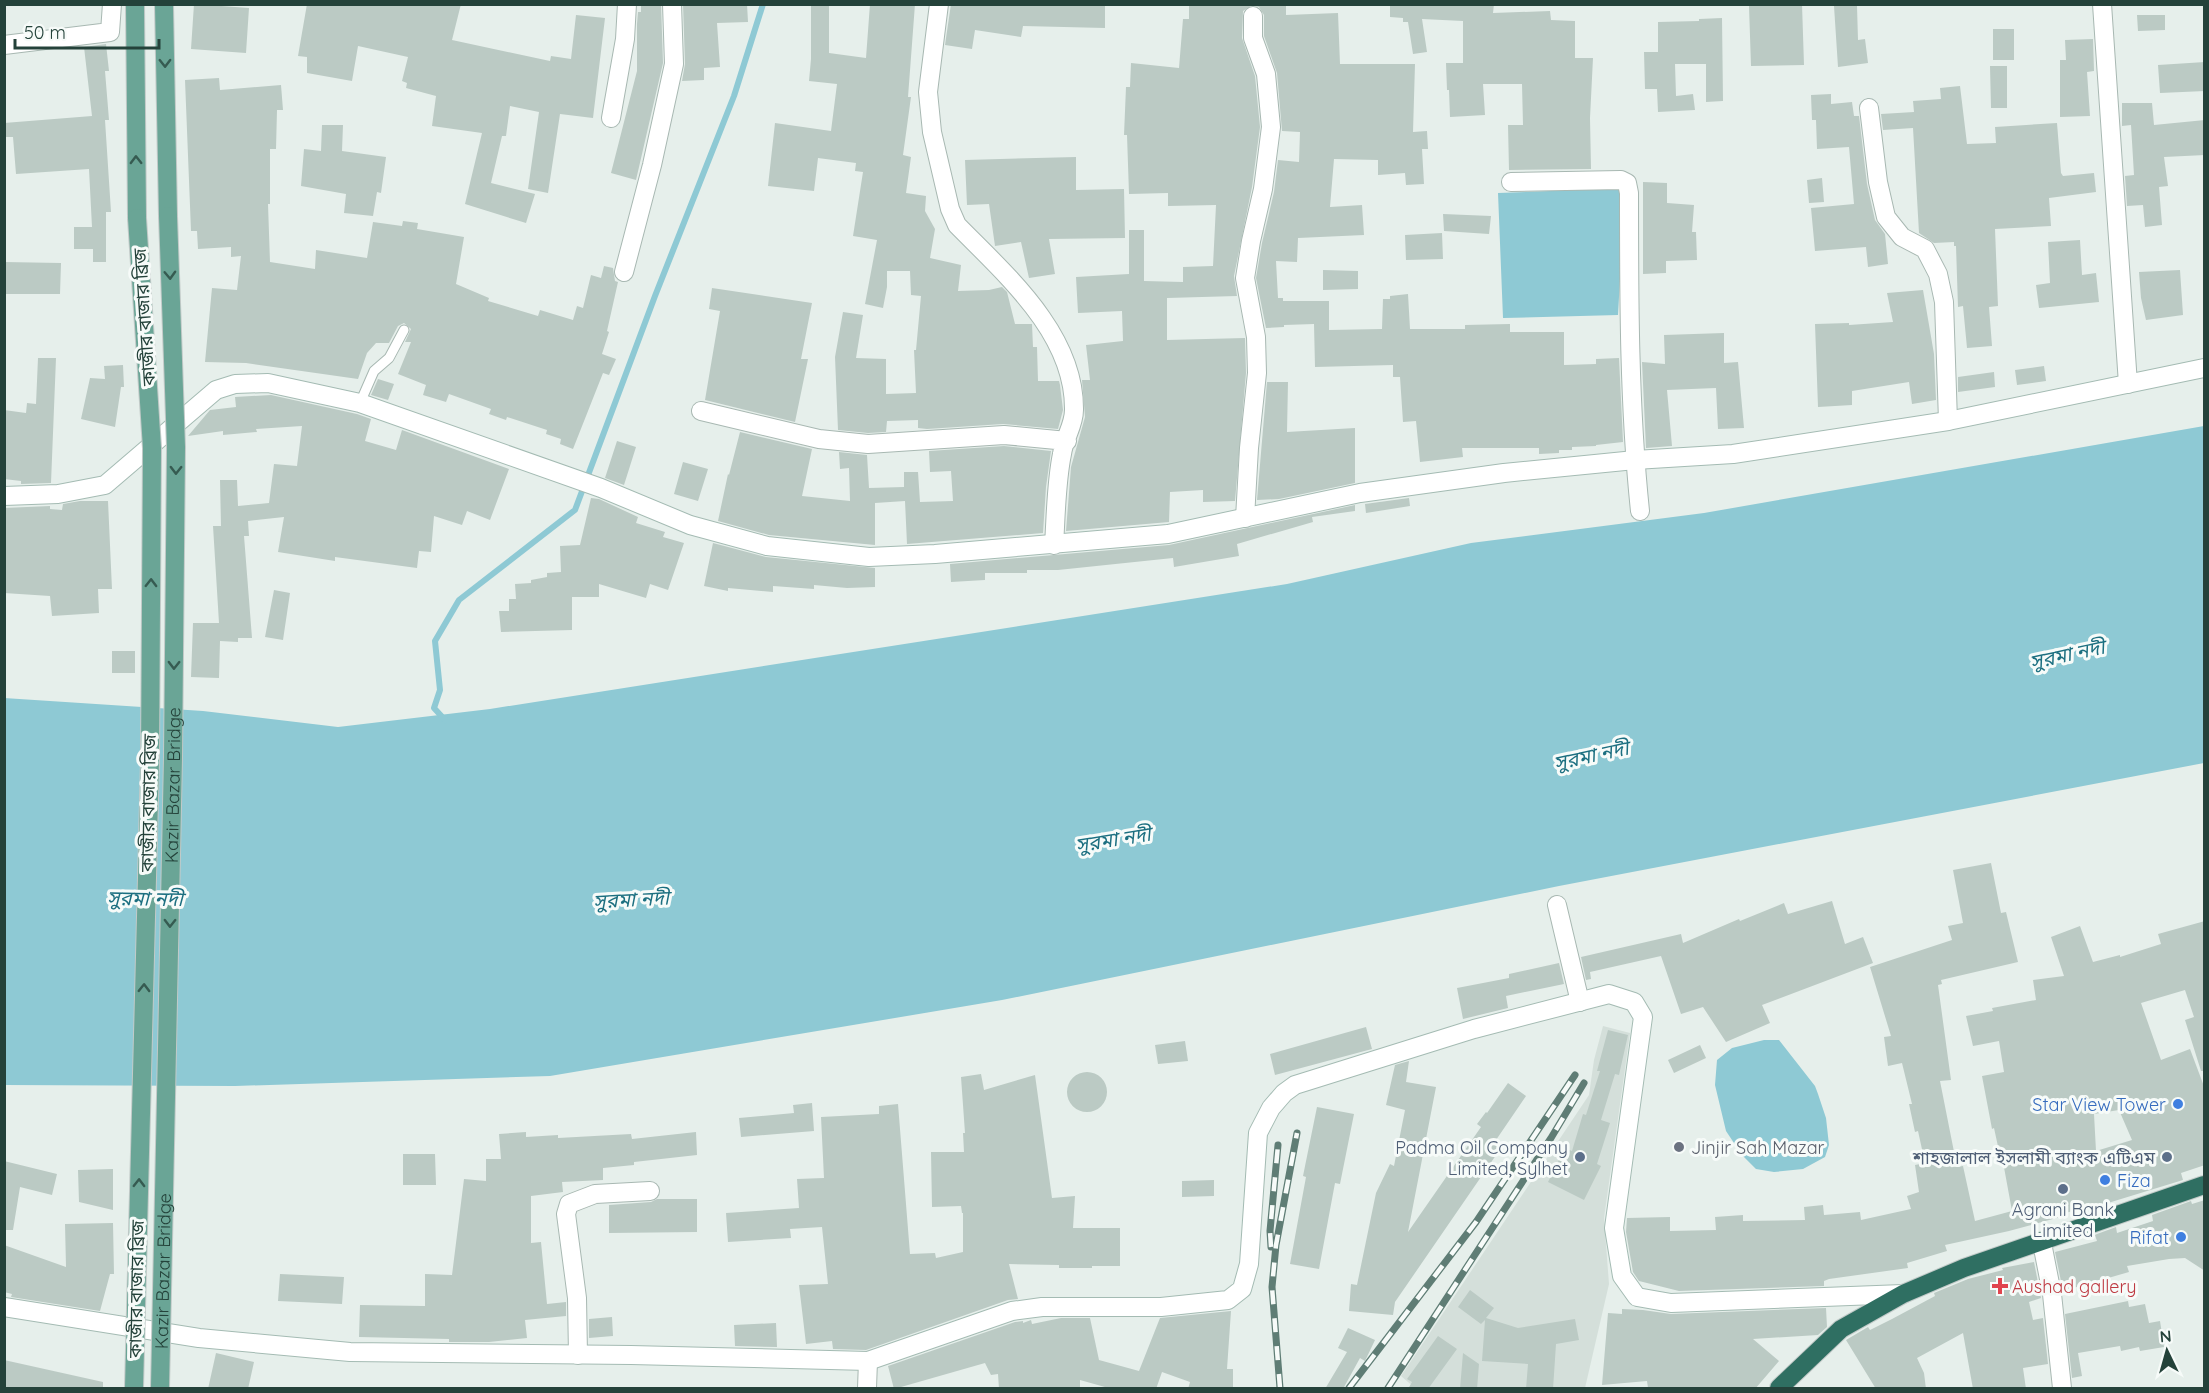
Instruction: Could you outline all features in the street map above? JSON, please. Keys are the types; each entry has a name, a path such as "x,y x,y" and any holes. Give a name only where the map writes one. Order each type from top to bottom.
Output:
{"highway":[{"path":"1779,1389 1841,1329 1903,1294 1964,1268 2205,1185"}],"main road":[{"name":"কাজীর বাজার ব্রিজ","path":"134,1389 150,760 152,448 137,218 135,4"},
{"name":"Kazir Bazar Bridge","path":"160,1389 173,769 176,470 164,4"}],"street":[{"path":"4,45 110,32 112,4"},
{"path":"611,118 625,39 627,4"},
{"path":"624,272 652,165 674,64 672,4"},
{"path":"939,4 928,92 932,132 950,209 957,225 1030,302 1061,350 1071,380 1074,411 1072,427 1061,455 1054,545"},
{"path":"2102,4 2128,384"},
{"path":"1245,518 1257,373 1256,337 1245,278 1263,189 1271,127 1266,74 1253,38 1252,16"},
{"path":"1869,108 1878,182 1886,217 1902,237 1925,249 1938,274 1944,302 1948,421"},
{"path":"1512,182 1621,180 1627,183 1629,193 1629,314 1635,460 1640,511"},
{"path":"4,496 58,494 105,485 216,390 235,384 268,384 360,403 601,488 690,525 767,546 869,557 935,554 1168,534 1360,493 1504,473 1635,460 1733,454 1948,421 2205,368"},
{"path":"701,411 819,439 868,444 1004,435 1067,441"},
{"path":"1557,905 1580,1002"},
{"path":"4,1306 199,1338 351,1352 868,1361 1012,1311 1042,1307 1161,1307 1228,1300 1242,1289 1249,1264 1258,1133 1271,1108 1284,1093 1295,1085 1474,1029 1609,994 1634,1002 1643,1017 1614,1228 1622,1276 1637,1297 1671,1303 1903,1294"},
{"path":"578,1355 574,1258 566,1214 569,1204 595,1194 650,1191"},
{"path":"2042,1243 2052,1294 2062,1389"},
{"path":"867,1389 868,1361"}],"lane":[{"path":"360,403 374,371 390,358 404,330"}],"shaded area":[{"name":"Padma Oil Company Limited, Sylhet","path":"1603,1026 1630,1033 1604,1218 1609,1284 1585,1388 1415,1388 1401,1376 1589,1095 1594,1060"}],"water":[{"path":"1625,188 1618,315 1503,318 1498,193"},
{"name":"সুরমা নদী","path":"2204,426 2204,763 1559,886 1002,1000 550,1076 235,1086 5,1085 4,698 203,711 338,727 490,709 1287,584 1471,543 1704,513"},
{"path":"1764,1040 1779,1040 1815,1086 1826,1118 1829,1145 1825,1157 1803,1169 1774,1172 1756,1169 1742,1155 1726,1131 1715,1085 1717,1060 1732,1048"}],"building":[{"path":"194,4 249,8 246,53 191,49"},
{"path":"307,4 461,4 452,40 550,61 551,56 571,59 576,15 605,18 593,118 560,114 548,193 528,189 539,112 510,106 506,136 502,136 491,183 535,194 526,223 465,204 482,133 432,126 436,96 406,88 407,83 402,81 408,57 358,46 352,81 307,73 307,57 298,56"},
{"path":"641,4 661,4 663,63 636,180 611,173 637,71 637,24"},
{"path":"683,4 747,4 748,22 717,23 720,67 704,68 704,80 682,81 685,64"},
{"path":"811,4 829,4 829,53 866,58 870,4 915,4 908,97 911,97 903,155 911,157 906,193 926,196 925,211 935,229 930,258 961,265 958,291 989,290 1002,287 1007,292 1015,324 1032,324 1033,347 1037,347 1038,381 1059,381 1060,385 1063,410 1058,429 1003,424 927,429 918,428 918,420 887,421 886,432 838,430 835,357 843,312 863,315 856,358 886,359 886,394 916,393 914,350 916,350 921,296 911,295 910,271 887,271 883,308 865,304 877,240 853,236 863,172 855,171 856,163 818,158 814,191 768,186 775,123 831,131 837,84 809,81"},
{"path":"951,4 1105,4 1105,28 1023,26 1021,37 975,30 972,49 945,45"},
{"path":"1189,4 1286,4 1286,15 1338,13 1340,64 1415,64 1413,132 1427,131 1428,149 1422,149 1424,184 1406,185 1405,173 1378,175 1378,160 1334,159 1330,207 1362,205 1364,235 1298,238 1297,262 1276,261 1278,298 1283,298 1283,301 1329,301 1329,330 1382,329 1383,299 1408,294 1410,329 1465,329 1465,325 1510,324 1510,332 1564,332 1564,365 1596,364 1596,359 1619,358 1623,442 1572,447 1572,450 1559,450 1559,453 1539,454 1539,448 1462,448 1463,457 1420,462 1416,421 1403,422 1400,377 1393,377 1393,365 1315,367 1314,324 1266,328 1256,278 1262,243 1274,192 1278,160 1299,162 1300,132 1282,131 1277,73 1264,36 1264,15 1259,7 1252,5 1243,11 1242,38 1255,76 1260,127 1252,187 1234,276 1237,296 1167,298 1167,340 1245,338 1246,373 1235,501 1203,502 1203,490 1170,492 1169,522 1066,531 1071,467 1085,417 1082,380 1090,380 1086,345 1123,341 1122,311 1078,313 1076,277 1129,274 1129,230 1144,230 1144,281 1183,282 1183,267 1213,266 1216,205 1168,206 1168,193 1129,194 1127,135 1124,135 1126,87 1130,87 1131,63 1179,68 1183,19 1189,19"},
{"path":"1390,4 1494,4 1493,13 1550,11 1551,20 1575,21 1575,58 1593,58 1590,118 1591,169 1509,170 1508,125 1523,125 1522,84 1483,84 1485,115 1450,117 1446,63 1463,63 1463,21 1422,19 1427,52 1413,54 1408,22 1403,22 1403,18 1390,17"},
{"path":"1802,4 1804,65 1751,66 1749,6"},
{"path":"1834,6 1857,6 1858,40 1865,39 1868,63 1838,67"},
{"path":"2137,15 2165,15 2165,30 2138,31"},
{"path":"1722,18 1723,101 1706,102 1706,64 1675,64 1676,96 1693,94 1695,110 1658,112 1657,89 1645,89 1644,52 1658,52 1658,22"},
{"path":"1993,29 2014,29 2014,60 1993,60"},
{"path":"2093,39 2094,71 2087,72 2090,116 2060,117 2060,60 2066,60 2065,40"},
{"path":"106,44 109,71 105,71 109,120 105,120 111,212 106,212 106,262 93,262 93,249 74,249 74,227 92,227 89,169 16,174 13,137 4,137 4,123 92,116 84,47"},
{"path":"2205,62 2205,91 2160,93 2158,65"},
{"path":"1990,66 2007,66 2007,108 1991,108"},
{"path":"219,78 220,90 281,85 283,110 277,110 276,149 270,149 270,204 268,204 270,262 315,269 316,250 367,258 373,222 402,226 403,221 418,223 417,229 464,237 456,284 489,298 488,301 538,316 540,310 573,320 577,306 583,308 591,275 601,278 604,266 613,268 615,281 618,282 607,331 609,332 602,354 616,359 609,375 603,373 573,449 560,444 561,439 546,434 547,430 507,417 506,420 489,414 491,409 449,394 446,402 423,395 426,385 398,374 411,342 405,342 411,329 404,323 398,326 389,343 376,343 367,353 358,379 246,363 205,362 212,288 237,290 241,256 231,257 231,247 198,249 197,231 191,231 185,80"},
{"path":"1960,86 1967,144 1996,143 1995,127 2057,123 2061,173 2063,176 2094,173 2096,192 2049,198 2051,226 1995,229 1998,306 1989,307 1992,346 1967,348 1963,306 1958,307 1956,246 1954,242 1934,243 1919,233 1913,128 1883,130 1881,114 1914,112 1913,101 1941,99 1940,88"},
{"path":"1831,94 1831,104 1852,102 1854,116 1859,116 1867,184 1875,220 1885,234 1888,264 1868,267 1866,247 1815,251 1811,208 1854,204 1849,147 1817,149 1816,120 1812,120 1811,95"},
{"path":"2122,103 2152,103 2154,125 2205,120 2205,155 2164,157 2168,186 2159,187 2162,225 2145,227 2143,205 2127,206 2125,176 2134,175 2131,125 2122,126"},
{"path":"322,125 343,125 342,151 386,157 381,193 377,192 373,216 344,213 346,194 301,186 304,149 321,151"},
{"path":"1076,157 1076,190 1124,189 1125,238 1049,239 1055,274 1029,278 1021,242 995,246 989,204 967,205 965,160"},
{"path":"1822,178 1824,202 1809,203 1807,180"},
{"path":"1643,182 1667,183 1667,203 1694,205 1692,232 1696,232 1697,260 1666,261 1666,273 1643,274"},
{"path":"1443,214 1491,216 1489,234 1444,231"},
{"path":"1442,233 1443,259 1406,260 1405,235"},
{"path":"2080,240 2082,275 2096,273 2099,302 2039,308 2036,285 2050,283 2048,242"},
{"path":"4,262 61,263 60,294 4,294"},
{"path":"1323,270 1358,271 1358,289 1323,290"},
{"path":"2180,270 2183,315 2146,320 2139,272"},
{"path":"712,288 812,303 801,359 808,359 795,422 705,400 720,311 709,309"},
{"path":"1923,290 1934,354 1936,400 1912,404 1909,382 1852,391 1852,405 1818,407 1815,324 1849,323 1849,325 1893,322 1887,293"},
{"path":"1724,333 1724,363 1738,362 1744,428 1718,429 1716,388 1667,390 1672,446 1646,448 1642,362 1665,364 1664,335"},
{"path":"38,358 56,358 51,483 21,484 21,481 4,479 4,410 26,413 27,403 36,404"},
{"path":"123,365 124,387 121,387 115,427 81,419 90,378 105,379 104,366"},
{"path":"2044,366 2046,381 2017,385 2015,370"},
{"path":"1994,372 1995,387 1958,392 1958,377"},
{"path":"378,379 394,384 388,400 371,395"},
{"path":"1267,382 1288,382 1287,432 1355,428 1355,483 1279,499 1257,500"},
{"path":"271,395 371,419 365,441 396,450 402,430 509,469 490,520 467,511 462,525 434,516 431,552 419,551 417,568 335,557 335,561 278,552 284,517 248,521 249,536 244,536 252,638 238,638 238,642 220,641 219,678 191,677 193,623 219,623 213,526 221,526 220,480 237,480 238,506 269,503 274,464 297,466 302,426 256,429 257,432 223,435 223,431 188,436 210,410 236,407 235,397"},
{"path":"740,432 812,449 802,496 850,501 849,468 840,469 839,452 867,455 869,488 904,487 904,472 918,472 920,502 953,501 951,471 930,472 929,451 1004,446 1051,451 1043,533 907,544 905,501 875,503 875,545 769,535 718,521"},
{"path":"617,441 636,447 624,485 605,478"},
{"path":"683,462 708,469 698,501 674,494"},
{"path":"591,498 599,499 638,517 636,523 665,532 663,537 684,543 668,590 650,584 646,598 599,584 599,597 572,597 572,630 501,632 499,611 509,611 509,599 516,599 515,584 531,583 531,580 547,577 547,573 561,572 560,546 580,545"},
{"path":"1409,498 1410,506 1366,513 1365,504"},
{"path":"80,501 108,501 112,589 98,589 99,613 52,616 50,596 4,593 4,508 50,506 50,509 62,510 63,504"},
{"path":"1355,505 1355,511 1312,517 1313,522 1237,544 1239,556 1174,567 1173,558 1058,570 1027,570 1027,573 985,573 985,580 951,582 950,564 1169,545"},
{"path":"713,543 766,557 875,568 875,587 847,588 814,585 814,589 773,586 773,592 728,588 728,591 704,586"},
{"path":"274,590 290,593 283,640 265,637"},
{"path":"112,651 135,651 135,673 112,673"},
{"path":"1991,863 2001,913 2006,912 2018,962 1941,980 1942,984 1938,985 1951,1080 1940,1081 1957,1167 1963,1166 1975,1221 2012,1211 2001,1151 1999,1151 1994,1128 1992,1129 1982,1076 2004,1072 1999,1041 1973,1046 1966,1016 1993,1011 1992,1008 2036,1000 2033,980 2064,976 2051,937 2080,926 2093,962 2120,955 2120,957 2161,944 2158,934 2205,921 2205,1071 2201,1071 2185,1020 2194,1017 2185,990 2141,1003 2161,1060 2190,1049 2205,1089 2205,1165 2181,1173 2183,1180 2108,1203 2109,1206 2090,1212 2089,1208 2059,1214 2060,1217 2009,1231 1945,1245 1947,1251 1907,1263 1908,1268 1829,1279 1824,1281 1824,1286 1679,1291 1639,1281 1633,1272 1626,1232 1627,1218 1670,1217 1670,1231 1716,1230 1715,1217 1743,1215 1743,1221 1805,1220 1804,1207 1823,1205 1824,1215 1860,1212 1861,1220 1911,1209 1907,1196 1919,1192 1915,1165 1925,1163 1918,1131 1915,1132 1909,1104 1912,1104 1902,1063 1888,1066 1884,1037 1891,1036 1870,967 1952,940 1948,926 1963,923 1953,870","holes":["2119,1110 2132,1140 2096,1151 2094,1114"]},
{"path":"1832,901 1845,944 1863,937 1873,963 1762,1005 1770,1023 1726,1042 1703,1007 1681,1014 1661,956 1590,972 1591,979 1586,980 1581,957 1681,934 1683,943 1784,903 1788,914"},
{"path":"1559,963 1564,984 1506,996 1508,1008 1463,1019 1457,988 1509,978 1509,974"},
{"path":"1366,1027 1372,1049 1275,1075 1270,1054"},
{"path":"1608,1030 1628,1035 1619,1075 1615,1074 1601,1120 1610,1123 1597,1164 1601,1166 1584,1200 1548,1182 1565,1148 1572,1151 1583,1114 1586,1115 1600,1071 1597,1071"},
{"path":"1185,1041 1188,1061 1158,1064 1155,1045"},
{"path":"1700,1045 1706,1058 1674,1073 1668,1060"},
{"path":"1409,1061 1406,1082 1436,1087 1408,1232 1481,1127 1477,1124 1508,1083 1526,1096 1496,1140 1503,1145 1395,1302 1393,1315 1349,1311 1351,1284 1357,1285 1376,1193 1390,1164 1394,1166 1405,1110 1386,1105 1395,1065"},
{"path":"1087,1072 1095,1073 1101,1078 1106,1084 1106,1100 1101,1106 1095,1111 1087,1112 1079,1111 1073,1106 1068,1100 1067,1092 1068,1084 1073,1078 1079,1073"},
{"path":"981,1074 984,1090 1035,1075 1052,1198 1075,1196 1073,1228 1120,1228 1120,1266 1059,1268 1059,1265 1009,1264 1018,1299 1008,1300 866,1350 833,1349 832,1341 806,1344 799,1285 828,1284 822,1227 790,1229 791,1238 728,1242 726,1213 799,1208 797,1179 824,1178 821,1117 879,1114 879,1106 898,1104 910,1254 935,1253 936,1258 963,1252 961,1206 932,1207 931,1152 964,1152 961,1077"},
{"path":"812,1103 814,1131 741,1137 739,1118 794,1113 793,1105"},
{"path":"1317,1107 1354,1114 1340,1184 1335,1183 1319,1269 1290,1264 1306,1177 1303,1176"},
{"path":"526,1132 526,1137 558,1135 558,1138 631,1134 632,1139 696,1132 697,1155 603,1168 603,1180 562,1182 563,1192 531,1196 531,1243 541,1242 547,1304 566,1302 566,1316 525,1320 527,1338 489,1342 449,1342 449,1339 359,1337 360,1305 425,1306 425,1274 452,1275 464,1179 486,1181 486,1159 501,1159 499,1134"},
{"path":"403,1154 435,1154 436,1185 403,1185"},
{"path":"4,1161 57,1174 52,1195 20,1187 13,1230 4,1230"},
{"path":"113,1169 113,1210 79,1202 78,1170"},
{"path":"1214,1180 1214,1196 1182,1197 1182,1181"},
{"path":"657,1199 697,1199 697,1232 609,1233 609,1205 651,1202"},
{"path":"2205,1200 2205,1271 2185,1258 2169,1259 2127,1266 2129,1272 2063,1291 2055,1252 2097,1241 2095,1235 2116,1227 2117,1233 2153,1221 2152,1215 2191,1201 2192,1204"},
{"path":"113,1223 114,1274 110,1274 100,1311 11,1297 12,1294 4,1292 4,1245 66,1267 65,1224"},
{"path":"2034,1262 2041,1298 2029,1302 2033,1320 2043,1318 2048,1364 2023,1368 2026,1389 1973,1389 1963,1333 1917,1358 1924,1373 1926,1389 1876,1389 1846,1340 1868,1327 1870,1330 1892,1319 1935,1296 1934,1293 1968,1279 2003,1270 2002,1268"},
{"path":"280,1274 344,1277 342,1304 278,1301"},
{"path":"1470,1290 1494,1308 1486,1318 1518,1328 1575,1319 1579,1340 1556,1344 1553,1389 1526,1389 1528,1364 1482,1361 1485,1320 1481,1324 1458,1307"},
{"path":"2128,1301 2129,1307 2145,1304 2149,1323 2160,1321 2164,1347 2140,1351 2139,1347 2121,1351 2120,1346 2078,1353 2082,1376 2072,1378 2065,1314"},
{"path":"1826,1308 1827,1327 1818,1335 1753,1339 1779,1361 1755,1389 1648,1388 1647,1381 1602,1385 1608,1313 1622,1314 1622,1309 1671,1314"},
{"path":"1231,1311 1227,1369 1233,1369 1233,1389 1188,1389 1190,1382 1162,1372 1156,1389 1112,1389 1080,1380 1080,1389 999,1389 998,1374 991,1375 985,1363 894,1389 888,1366 1015,1322 1023,1321 1023,1323 1031,1320 1032,1324 1061,1318 1090,1318 1099,1360 1139,1371 1160,1318"},
{"path":"612,1317 613,1336 589,1338 589,1319"},
{"path":"776,1323 777,1347 735,1346 734,1325"},
{"path":"1348,1328 1375,1340 1365,1361 1360,1358 1343,1389 1325,1389 1347,1352 1338,1348"},
{"path":"1438,1336 1457,1349 1428,1389 1408,1389 1412,1382 1407,1379"},
{"path":"216,1353 254,1362 248,1389 208,1389"},
{"path":"1463,1353 1479,1364 1477,1389 1460,1389"},
{"path":"4,1360 103,1382 103,1389 13,1389 4,1387"}],"waterway":[{"path":"445,720 434,708 440,690 435,641 459,600 575,510 655,296 734,96 763,4"}],"railway":[{"path":"1349,1388 1476,1222 1575,1075"},
{"path":"1388,1388 1551,1138 1584,1083"},
{"path":"1280,1388 1272,1287 1276,1245 1297,1133"},
{"path":"1271,1247 1270,1231 1278,1145"}],"place":[{"name":"Star View Tower","path":"2178,1104"},
{"name":"Jinjir Sah Mazar","path":"1679,1147"},
{"name":"Padma Oil Company Limited, Sylhet","path":"1580,1157"},
{"name":"শাহজালাল ইসলামী ব্যাংক এটিএম","path":"2167,1157"},
{"name":"Fiza","path":"2105,1180"},
{"name":"Agrani Bank Limited","path":"2063,1189"},
{"name":"Rifat","path":"2181,1237"},
{"name":"Aushad gallery","path":"2000,1286"}]}
